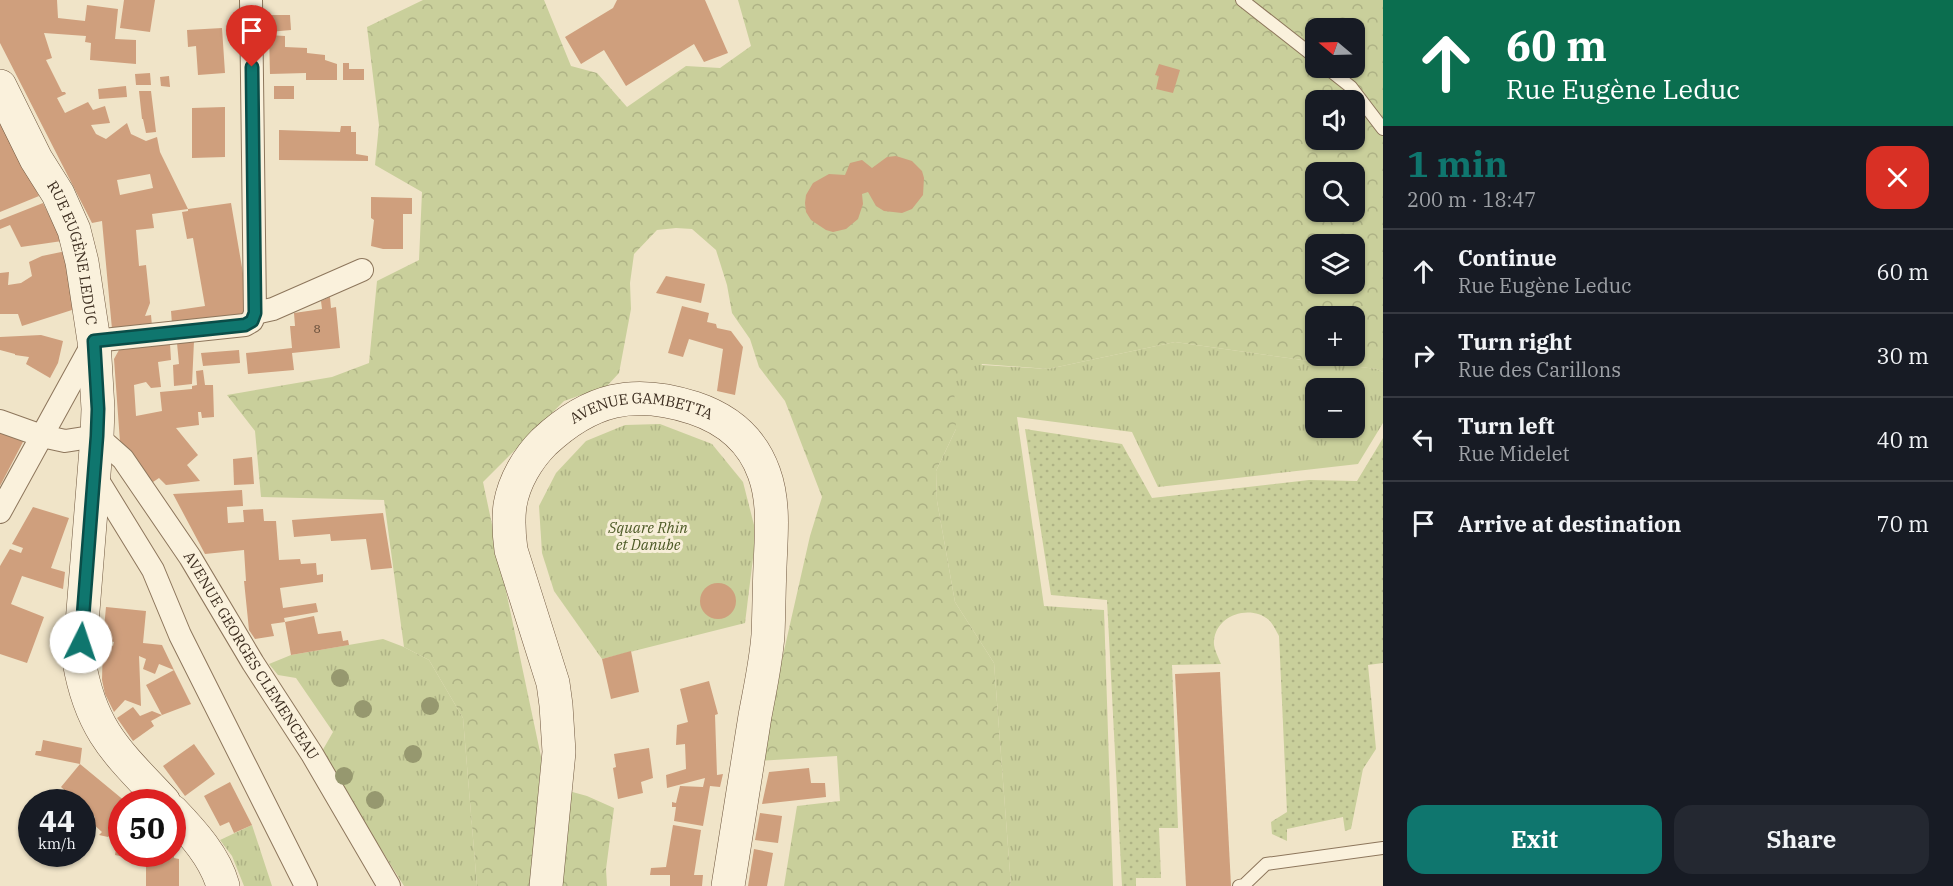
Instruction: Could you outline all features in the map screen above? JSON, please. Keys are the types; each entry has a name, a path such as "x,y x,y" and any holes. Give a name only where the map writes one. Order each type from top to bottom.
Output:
{"main road":[{"name":"RUE EUGÈNE LEDUC","path":"0,86 74,230 82,262 94,341 97,423 79,661 83,682 90,705 106,737 152,789"},
{"name":"AVENUE GAMBETTA","path":"546,886 556,795 558,727 553,683 511,550 510,503 519,478 532,454 563,424 587,410 606,403 621,399 654,398 710,413 728,424 744,438 757,456 770,493 772,522 768,637 728,886"},
{"path":"186,828 209,856 223,886"}],"street":[{"path":"0,512 94,341 245,325 252,321 255,313 252,0"},
{"path":"255,313 273,309 362,270"},
{"path":"57,410 97,423"},
{"path":"0,421 42,436 65,441 97,423"},
{"name":"AVENUE GEORGES CLEMENCEAU","path":"97,423 190,557 253,663 312,754 389,886"},
{"path":"94,474 153,570 180,635 306,886"}],"lane":[{"path":"1242,0 1305,49"},
{"path":"1340,78 1351,87 1383,129"},
{"path":"1239,886 1244,885 1266,864 1383,848"}],"green space":[{"path":"423,0 544,0 571,66 597,73 627,107 686,66 720,68 751,46 738,0 1383,0 1383,372 1377,369 1351,366 1365,366 1365,306 1305,306 1305,360 1175,342 1048,369 982,364 957,409 956,429 936,471 937,501 955,602 994,663 1011,886 784,886 797,806 840,801 837,756 759,761 810,536 822,497 785,401 759,367 750,339 732,313 727,285 716,250 692,229 657,230 634,254 630,283 631,309 619,373 607,386 564,401 483,482 547,785 587,796 614,808 606,869 607,886 477,886 463,718 429,660 404,647 384,500 261,497 255,431 227,395 332,377 369,363 377,281 419,260 422,192 375,165 379,125 367,27"},
{"path":"1175,342 1305,360 1305,366 1351,366 1377,369 1383,372 1383,423 1358,464 1158,487 1132,432 1017,417 1044,606 1104,610 1113,886 1011,886 994,663 955,602 937,501 936,471 956,429 954,386 958,372 967,364 1048,369"},
{"name":"Square Rhin et Danube","path":"660,424 712,444 743,482 754,525 754,550 745,623 602,659 554,591 542,553 539,506 556,473 586,441 625,425"},
{"path":"1025,429 1122,444 1152,498 1309,480 1357,481 1383,438 1383,663 1368,665 1376,749 1363,769 1351,829 1345,831 1343,817 1287,829 1287,841 1272,834 1271,822 1287,812 1279,636 1269,620 1261,615 1244,613 1235,615 1221,624 1216,632 1214,644 1221,664 1172,665 1178,828 1159,828 1161,878 1136,878 1136,886 1122,886 1107,600 1051,595"},
{"path":"383,639 429,660 463,718 477,886 404,886 321,753 333,732 296,678 278,675 269,664 291,655"},
{"path":"252,825 272,886 244,886 232,856 220,840"}],"building":[{"path":"0,0 57,0 58,18 85,21 87,5 118,9 115,39 136,40 136,64 90,60 91,43 85,42 86,36 44,33 52,58 46,60 62,92 66,94 57,98 65,113 88,102 93,110 105,106 110,123 91,125 96,134 106,139 127,123 131,134 146,141 157,137 160,152 188,209 152,214 154,228 136,230 139,266 146,265 150,303 145,316 151,315 152,326 112,329 102,221 92,223 0,43","holes":["150,174 153,188 120,195 117,180"]},
{"path":"124,0 155,0 150,32 120,28"},
{"path":"617,0 705,0 728,53 704,62 694,44 626,86 604,50 581,64 565,37 613,8"},
{"path":"269,15 290,15 291,30 269,32"},
{"path":"222,28 225,73 198,75 196,46 188,47 187,30"},
{"path":"269,35 285,36 285,47 307,48 307,53 325,55 325,60 337,64 337,80 306,80 306,73 270,74"},
{"path":"343,63 349,63 349,69 364,69 364,80 343,80"},
{"path":"1159,64 1180,70 1173,93 1156,89 1159,76 1155,75"},
{"path":"150,73 151,85 136,85 135,74"},
{"path":"169,76 170,87 161,86 160,77"},
{"path":"126,86 127,97 99,99 98,89"},
{"path":"274,86 294,86 294,99 274,99"},
{"path":"139,91 151,91 156,132 146,133"},
{"path":"225,107 225,157 192,158 192,108"},
{"path":"0,122 39,196 0,212"},
{"path":"341,126 351,126 351,132 356,132 356,154 368,156 368,161 279,160 279,130 340,132"},
{"path":"896,156 912,161 922,171 923,195 912,209 902,213 884,211 876,206 868,192 862,194 863,204 858,219 846,229 833,232 811,220 806,212 805,203 806,195 813,183 829,174 845,175 850,163 862,160 872,168 887,157"},
{"path":"371,197 412,198 412,214 403,214 403,249 383,249 371,246 374,220 371,218"},
{"path":"43,203 62,241 21,247 10,225 0,229 0,220"},
{"path":"231,203 245,285 245,318 172,324 171,311 205,306 193,238 187,239 182,212 188,209"},
{"path":"66,251 75,305 72,310 22,326 18,314 0,314 0,273 9,272 8,285 21,283 32,276 29,262 42,256"},
{"path":"666,276 705,284 701,303 656,293"},
{"path":"330,297 331,308 336,307 340,348 292,353 294,370 248,374 246,353 292,348 290,326 295,326 294,313 322,309 321,301"},
{"path":"682,306 709,313 707,322 716,324 717,328 731,331 743,347 735,395 717,391 723,349 689,339 683,357 668,353"},
{"path":"41,335 63,341 58,363 50,378 26,364 29,357 0,350 0,337"},
{"path":"194,341 192,384 174,386 173,365 179,364 177,343"},
{"path":"170,344 171,360 158,362 161,387 151,388 146,382 134,385 136,416 162,411 160,392 192,389 192,386 197,385 196,371 203,370 205,385 213,385 214,417 202,418 201,412 198,412 199,425 176,428 198,455 187,465 200,481 166,485 159,478 153,482 120,442 114,359 119,350"},
{"path":"239,350 240,363 203,366 201,353"},
{"path":"0,431 24,440 0,486"},
{"path":"252,457 254,484 234,485 233,459"},
{"path":"242,490 243,506 227,507 228,523 244,522 243,510 263,509 264,521 276,521 279,560 300,559 301,564 316,563 317,575 323,574 323,582 280,588 283,608 316,603 318,612 284,618 285,622 271,624 274,636 255,639 249,630 244,581 246,581 244,550 205,554 173,494"},
{"path":"33,507 69,518 51,568 65,572 63,589 22,576 11,604 44,617 27,663 0,654 0,566 10,549 21,553 23,548 12,544"},
{"path":"383,513 392,568 371,570 366,539 331,541 330,534 294,537 292,520"},
{"path":"718,583 731,588 736,601 731,614 718,619 705,614 700,601 705,588"},
{"path":"106,607 146,611 143,643 162,645 174,670 159,664 155,674 143,669 146,659 139,656 141,706 125,700 114,712 105,694 102,680 103,642 113,646 114,642 103,639"},
{"path":"314,616 318,634 341,631 343,641 348,640 349,645 291,655 285,622"},
{"path":"631,651 639,692 611,699 602,659"},
{"path":"174,670 191,704 162,715 146,685"},
{"path":"1220,672 1231,886 1186,886 1175,674"},
{"path":"709,681 718,714 715,715 717,775 723,774 720,787 710,786 703,826 674,821 676,807 672,807 672,802 676,803 680,786 703,787 705,778 667,788 666,775 686,769 685,744 676,745 677,725 688,722 680,689"},
{"path":"133,707 140,716 152,711 162,715 151,721 154,726 133,741 117,718"},
{"path":"43,740 82,748 80,764 35,755 36,751 41,751"},
{"path":"194,744 215,774 186,795 186,789 180,789 163,766"},
{"path":"649,748 653,778 641,782 643,793 618,799 613,768 616,767 614,754"},
{"path":"80,764 110,789 108,789 108,837 99,835 102,832 96,827 96,789 63,789 61,787"},
{"path":"809,768 811,783 825,783 826,797 762,804 769,772"},
{"path":"230,782 252,825 234,833 229,822 220,826 204,796"},
{"path":"760,813 782,816 778,843 755,840"},
{"path":"673,825 701,830 694,875 703,875 702,886 670,886 670,875 650,875 651,868 666,867"},
{"path":"754,849 773,853 767,886 748,886"},
{"path":"146,867 179,867 179,886 146,886"}],"route":[{"path":"81,642 97,436 98,409 94,341 245,325 252,321 255,313 252,67"}]}
